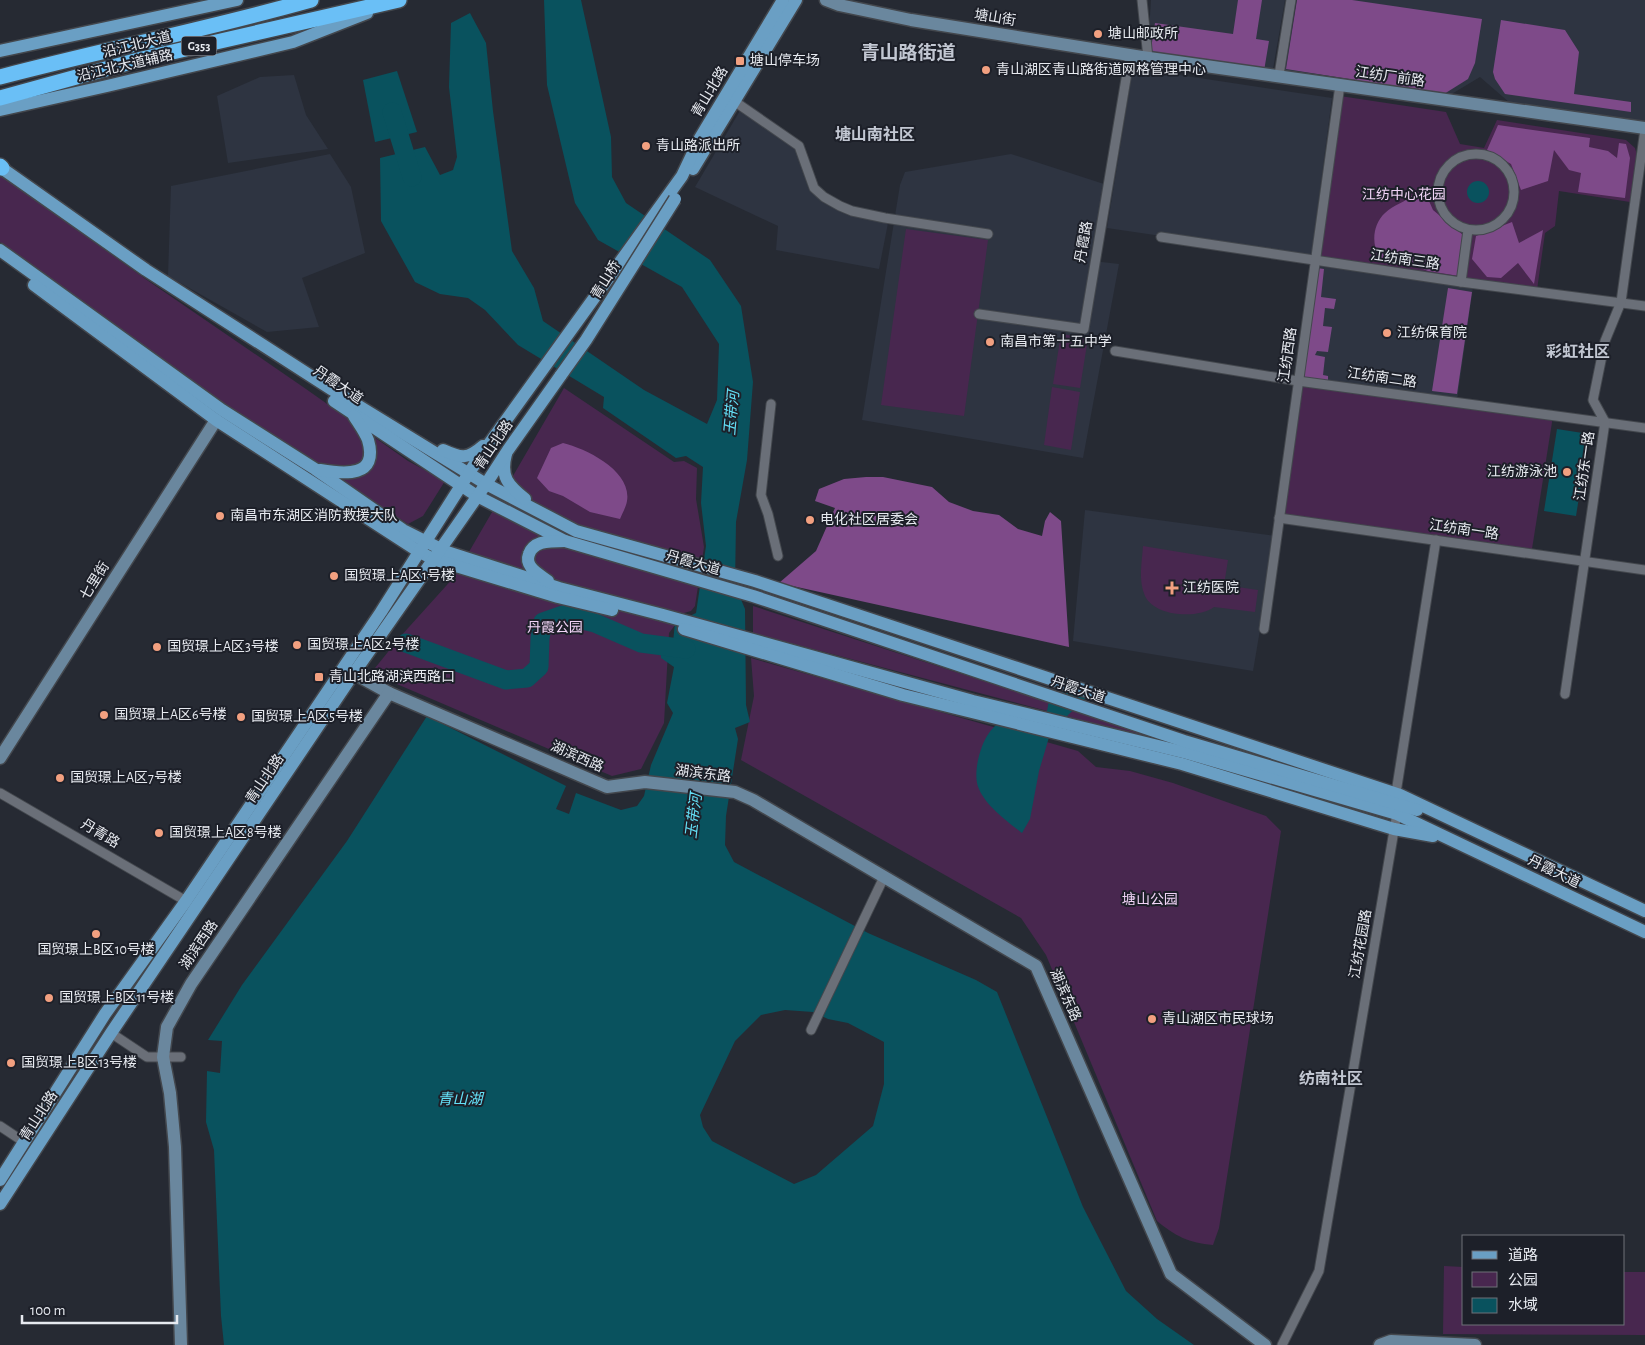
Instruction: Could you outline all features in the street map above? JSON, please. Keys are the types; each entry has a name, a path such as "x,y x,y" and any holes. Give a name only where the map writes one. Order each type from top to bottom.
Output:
{"highway":[{"name":"沿江北大道","path":"0,77 87,54 269,12 311,0"},
{"name":"沿江北大道","path":"0,98 142,59 399,0"}],"main road":[{"path":"0,51 238,0"},
{"name":"沿江北大道辅路","path":"0,110 293,42 399,0"},
{"name":"青山北路","path":"670,200 700,138 783,0"},
{"name":"青山北路","path":"670,200 796,0"},
{"name":"丹霞大道","path":"0,168 146,276 461,485 478,496 565,541 753,596 1184,741 1456,822 1645,911"},
{"name":"丹霞大道","path":"0,168 146,270 331,389 486,484 576,531 755,581 1395,804 1451,838 1645,932"},
{"name":"青山桥","path":"544,366 670,200"},
{"name":"青山桥","path":"561,375 586,340 670,200"},
{"name":"丹霞大道","path":"0,250 222,410 315,469 403,530 421,546"},
{"name":"丹霞大道","path":"0,260 216,420 386,531 466,569 558,597 676,623"},
{"name":"青山北路","path":"0,1204 111,1034 206,894 348,670 421,546 468,473 544,366"},
{"name":"青山北路","path":"0,1180 105,1014 348,670 410,592 561,375"},
{"path":"315,469 350,474 366,466 369,458 368,439 352,413"},
{"path":"412,439 458,456 468,456 475,453 491,440"},
{"path":"508,450 503,466 505,476 512,488 543,514"},
{"path":"386,531 405,550 405,565 396,588"},
{"path":"560,588 533,570 528,564 528,556 532,548 538,544 565,541"},
{"name":"丹霞大道","path":"437,554 751,644 973,701 1395,804"},
{"path":"410,592 436,571 466,569"},
{"name":"丹霞大道","path":"751,644 904,695 1182,764 1394,829 1451,838"}],"street":[{"name":"塘山街","path":"826,0 839,5 911,20 1140,57"},
{"path":"1137,0 1140,57"},
{"path":"1140,57 1142,0"},
{"path":"1279,76 1291,0"},
{"name":"江纺厂前路","path":"1140,57 1645,128"},
{"name":"丹霞路","path":"979,314 1084,329 1140,57"},
{"name":"江纺西路","path":"1264,629 1340,85"},
{"path":"734,101 799,146 814,188 840,206 852,211 884,218 988,234"},
{"name":"江纺东一路","path":"1566,694 1605,422 1593,400 1605,341 1621,302 1645,128"},
{"path":"1477,153 1490,156 1501,162 1509,172 1514,184 1514,196 1511,209 1504,219 1493,227 1481,230 1468,230 1456,225 1446,217 1437,194 1439,181 1444,170 1453,161 1464,155 1477,153"},
{"path":"1461,282 1468,230"},
{"name":"江纺南三路","path":"1161,237 1461,282 1645,306"},
{"name":"江纺南二路","path":"1115,351 1298,380 1645,428"},
{"path":"771,404 761,495 768,514 778,556"},
{"name":"七里街","path":"0,758 216,420"},
{"name":"江纺南一路","path":"1279,518 1645,570"},
{"name":"江纺花园路","path":"1282,1345 1319,1271 1394,829 1395,804 1436,540"},
{"name":"湖滨西路","path":"348,670 389,693 607,787 645,782"},
{"name":"湖滨西路","path":"181,1345 175,1147 170,1093 163,1057 166,1027 191,984 389,693"},
{"name":"湖滨东路","path":"645,782 735,792 753,800 1036,966 1171,1274 1265,1345"},
{"name":"丹青路","path":"0,793 186,901"},
{"path":"811,1030 884,877"},
{"path":"111,1034 147,1057 181,1057"},
{"path":"0,1126 24,1142"},
{"path":"1380,1345 1391,1341 1475,1345"}],"shaded area":[{"path":"1151,0 1285,0 1273,69 1148,48"},
{"path":"1238,0 1262,0 1256,39 1269,41 1264,71 1150,55 1155,23 1233,34"},
{"path":"1297,0 1645,0 1645,121 1510,103 1480,77 1450,95 1285,70"},
{"path":"1297,0 1352,0 1482,19 1475,63 1468,79 1444,94 1286,69"},
{"path":"1501,20 1565,30 1579,52 1574,94 1631,102 1631,112 1505,94 1495,79 1493,72"},
{"path":"1133,68 1332,98 1311,258 1107,228"},
{"path":"294,75 306,115 328,149 228,163 217,96 260,77"},
{"path":"741,109 796,149 809,190 824,203 846,213 888,223 879,269 776,250 778,226 695,187"},
{"path":"1498,125 1590,138 1589,147 1608,151 1617,158 1619,143 1626,144 1630,158 1625,198 1578,192 1581,173 1569,170 1554,150 1548,181 1521,190 1511,164 1487,150"},
{"path":"330,154 351,187 365,253 302,278 319,327 267,332 168,276 171,186"},
{"name":"南昌市第十五中学","path":"1011,154 1104,184 1093,261 1119,264 1083,458 862,420 900,185 905,172"},
{"path":"1414,194 1429,201 1433,210 1463,235 1459,276 1428,271 1389,255 1381,260 1374,242 1377,223 1388,210"},
{"path":"1512,222 1519,243 1543,230 1534,284 1518,263 1501,278 1487,277 1472,259 1476,236"},
{"name":"江纺保育院","path":"1317,266 1473,287 1457,401 1300,379"},
{"path":"1317,268 1324,269 1321,297 1336,299 1334,309 1325,308 1323,326 1332,327 1328,352 1317,351 1315,355 1325,357 1323,375 1328,376 1328,382 1303,378"},
{"path":"1448,288 1472,292 1457,394 1432,391"},
{"path":"563,443 595,456 615,471 622,480 627,490 627,501 620,519 590,512 563,496 549,491 537,478 551,448"},
{"path":"883,477 932,487 949,502 973,511 999,515 1018,529 1042,536 1045,521 1050,512 1061,521 1069,647 779,583 816,551 835,508 815,501 819,489 844,479"},
{"name":"江纺医院","path":"1085,510 1276,536 1253,671 1073,641"}],"green space":[{"name":"江纺中心花园","path":"1340,96 1446,112 1460,144 1484,148 1497,120 1626,140 1635,148 1637,155 1630,202 1559,191 1555,226 1545,233 1537,290 1318,259"},
{"path":"0,174 144,278 408,461 445,481 423,516 408,524 226,406 0,242"},
{"path":"906,229 988,240 964,416 881,405"},
{"path":"1061,334 1088,338 1080,388 1053,384"},
{"path":"1298,381 1553,416 1532,549 1279,518"},
{"path":"1052,387 1080,392 1071,450 1044,445"},
{"name":"丹霞公园","path":"564,388 674,462 684,461 697,468 696,499 704,547 695,606 691,611 684,613 669,633 664,723 641,769 612,776 371,673 400,637 455,576"},
{"path":"1143,546 1228,560 1224,585 1258,590 1255,612 1214,607 1198,613 1177,614 1158,608 1150,603 1143,590 1141,571"},
{"path":"753,606 1198,751 753,633"},
{"name":"塘山公园","path":"751,658 1078,751 1096,767 1130,771 1173,783 1266,816 1281,831 1219,1228 1213,1245 1197,1243 1183,1238 1157,1221 1046,955 1021,918 741,760 754,696"},
{"path":"1444,1266 1462,1267 1462,1325 1625,1325 1625,1272 1645,1272 1645,1335 1443,1334"}],"water":[{"name":"青山湖","path":"544,0 581,0 611,137 612,177 626,203 710,260 741,306 753,382 747,460 736,522 735,585 745,609 746,705 750,722 735,728 738,739 726,816 725,845 734,862 868,933 976,980 997,992 1083,1207 1126,1291 1157,1319 1194,1345 224,1345 221,1316 214,1150 206,1122 207,1071 220,1073 222,1041 208,1040 242,985 347,841 427,716 566,786 556,809 569,814 576,793 621,810 637,806 644,796 651,765 673,713 667,703 674,667 661,658 661,646 673,642 675,623 696,613 706,546 701,503 703,467 686,456 676,458 603,408 604,397 518,345 485,310 468,298 440,294 415,282 381,221 380,158 425,147 440,175 453,170 457,157 449,87 451,23 470,13 486,43 512,251 534,288 543,321 644,390 707,424 717,400 719,344 682,287 598,240 575,203 547,85","holes":["785,1010 813,1012 828,1019 848,1023 884,1042 884,1084 873,1126 816,1175 794,1184 712,1141 703,1127 700,1115 735,1041 761,1015"]},
{"path":"397,71 417,132 375,142 363,80"},
{"path":"1478,181 1486,184 1489,192 1486,200 1478,203 1470,200 1467,192 1470,184"},
{"name":"江纺游泳池","path":"1557,429 1589,434 1576,516 1544,511"},
{"path":"1082,687 1092,692 1050,734 1039,771 1030,819 1022,833 987,802 979,789 976,776 978,760 983,745 991,731 1005,716 1026,732 1043,719 1051,698 1062,692"}],"waterway":[{"path":"392,112 412,177"},
{"path":"406,643 506,680 527,678 539,667 540,638 543,622 563,615 595,623 641,643 686,649"}],"place":[{"name":"塘山邮政所","path":"1098,34"},
{"name":"塘山停车场","path":"740,61"},
{"name":"青山湖区青山路街道网格管理中心","path":"986,70"},
{"name":"青山路派出所","path":"646,146"},
{"name":"江纺保育院","path":"1387,333"},
{"name":"南昌市第十五中学","path":"990,342"},
{"name":"江纺游泳池","path":"1567,472"},
{"name":"南昌市东湖区消防救援大队","path":"220,516"},
{"name":"电化社区居委会","path":"810,520"},
{"name":"国贸璟上A区1号楼","path":"334,576"},
{"name":"江纺医院","path":"1172,588"},
{"name":"国贸璟上A区2号楼","path":"297,645"},
{"name":"国贸璟上A区3号楼","path":"157,647"},
{"name":"青山北路湖滨西路口","path":"319,677"},
{"name":"国贸璟上A区6号楼","path":"104,715"},
{"name":"国贸璟上A区5号楼","path":"241,717"},
{"name":"国贸璟上A区7号楼","path":"60,778"},
{"name":"国贸璟上A区8号楼","path":"159,833"},
{"name":"国贸璟上B区10号楼","path":"96,934"},
{"name":"国贸璟上B区11号楼","path":"49,998"},
{"name":"青山湖区市民球场","path":"1152,1019"},
{"name":"国贸璟上B区13号楼","path":"11,1063"}],"district":[{"name":"青山路街道","path":"908,53"},
{"name":"塘山南社区","path":"875,135"},
{"name":"彩虹社区","path":"1578,352"},
{"name":"纺南社区","path":"1331,1079"}],"water label":[{"name":"玉带河","path":"732,413"},
{"name":"玉带河","path":"694,816"}]}
